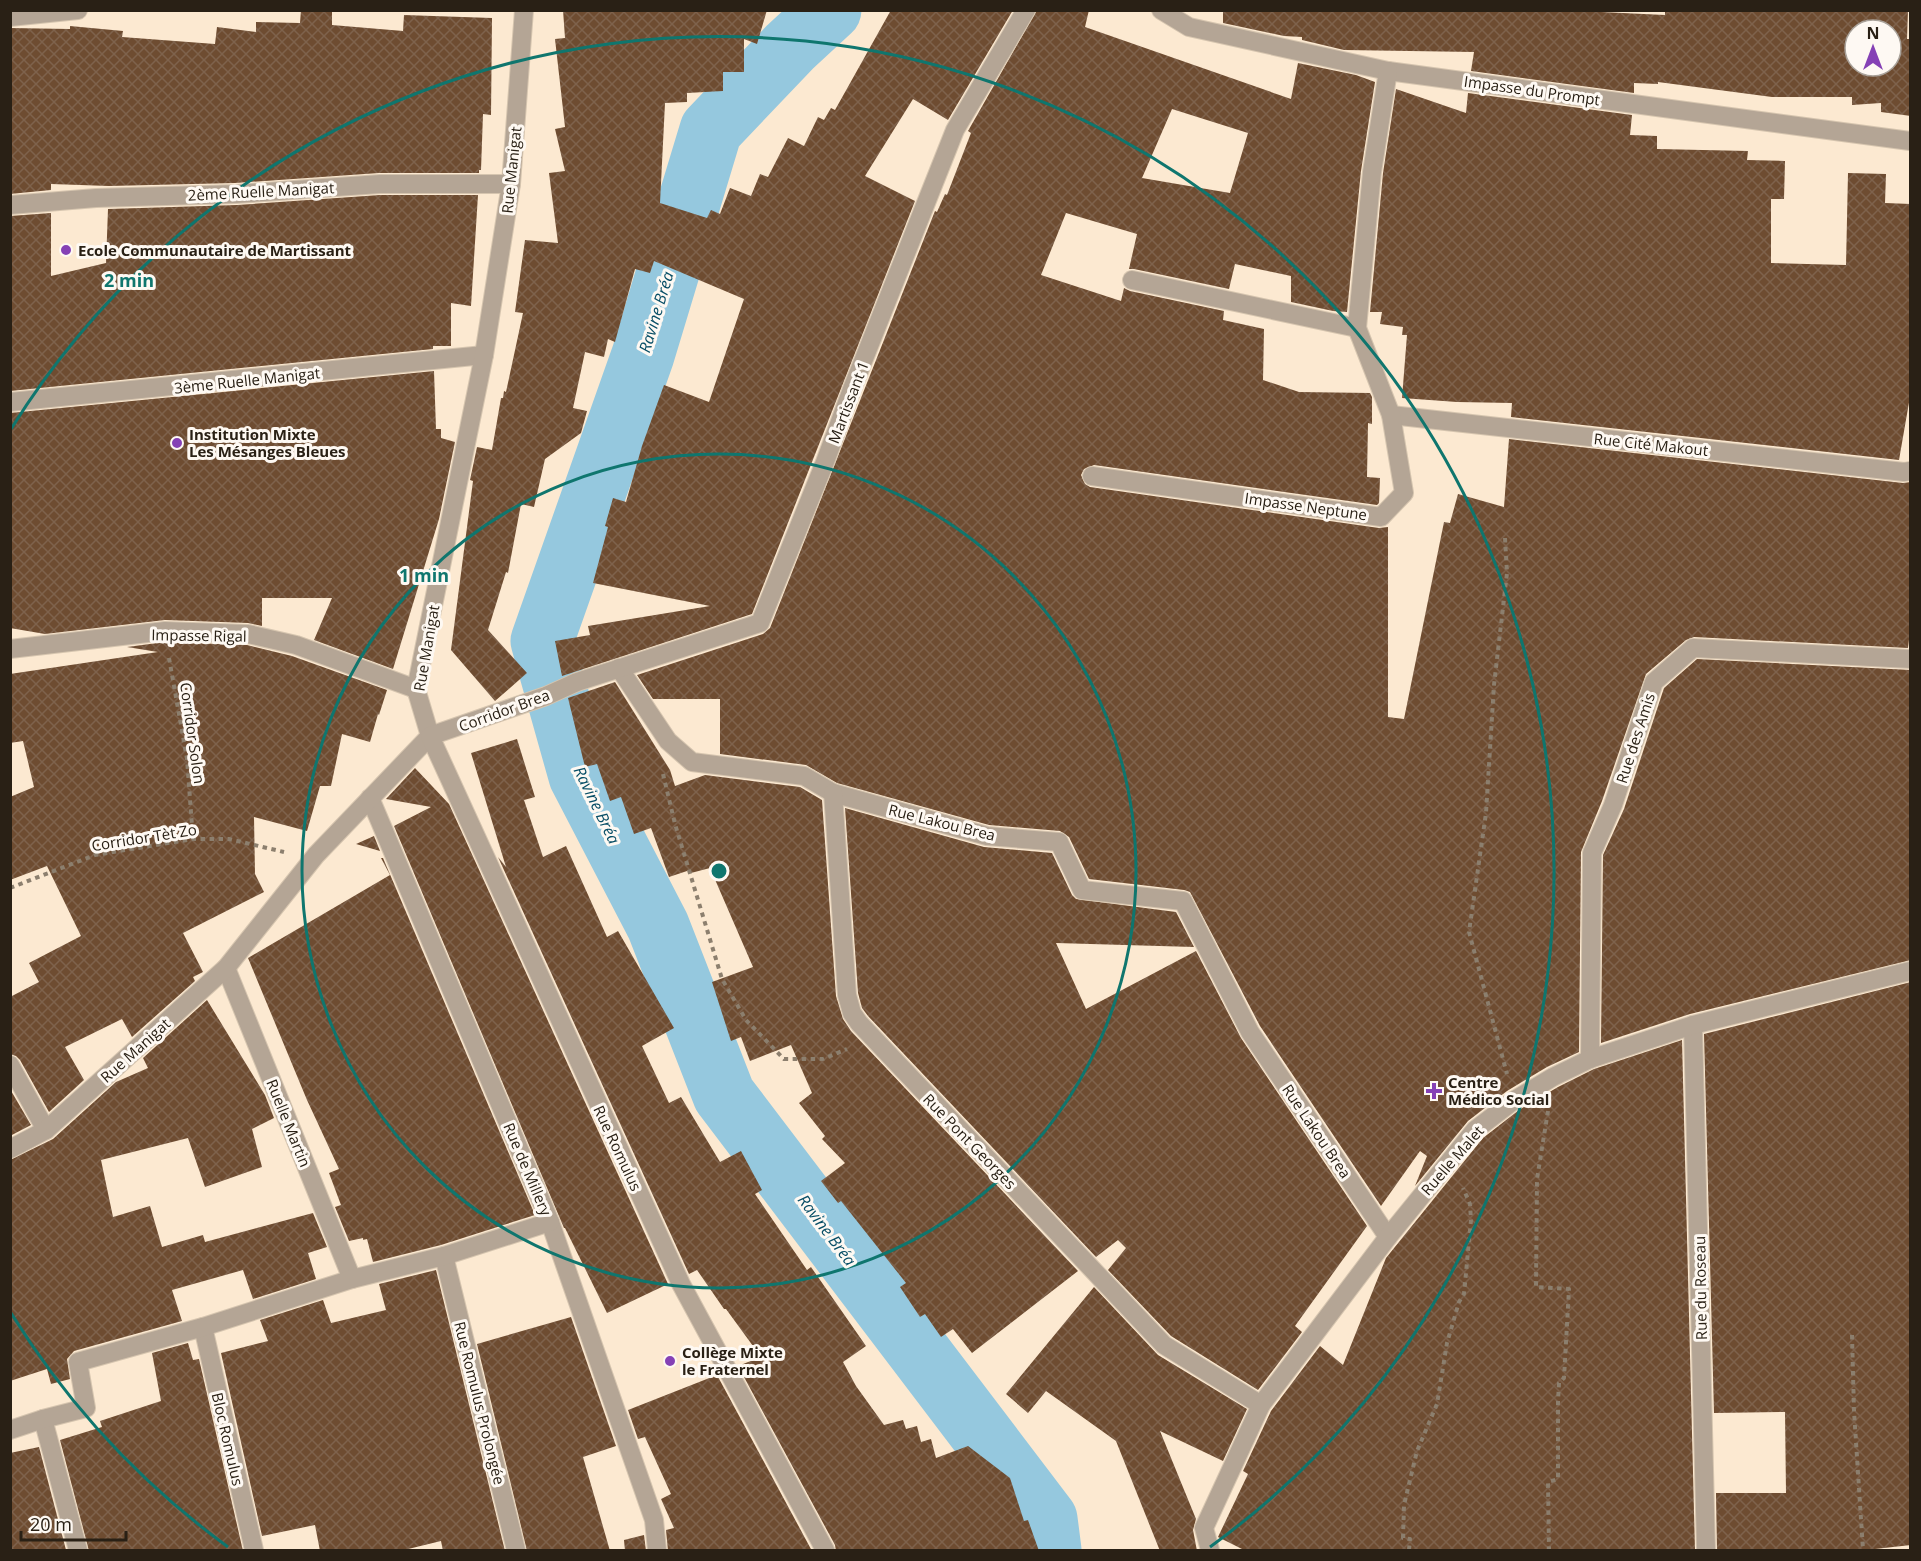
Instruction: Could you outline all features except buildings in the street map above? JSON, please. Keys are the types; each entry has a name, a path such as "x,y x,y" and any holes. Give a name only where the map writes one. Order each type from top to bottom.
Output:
{"street":[{"path":"10,17 78,10"},
{"name":"Rue Manigat","path":"10,1149 46,1130 226,968 316,855 430,736 416,689 484,355 511,184 524,10"},
{"name":"Martissant 1","path":"577,682 760,623 955,130 1026,10"},
{"name":"Impasse du Prompt","path":"1161,10 1189,27 1388,71 1911,141"},
{"name":"Impasse Neptune","path":"1092,476 1381,517 1404,493 1391,415 1357,328 1372,172 1388,71"},
{"name":"2ème Ruelle Manigat","path":"10,205 96,198 236,194 380,184 511,184"},
{"path":"1132,280 1357,328"},
{"name":"3ème Ruelle Manigat","path":"10,402 484,355"},
{"name":"Rue Cité Makout","path":"1391,415 1911,471"},
{"name":"Impasse Rigal","path":"10,649 165,631 248,634 296,645 416,689"},
{"name":"Rue des Amis","path":"1590,1059 1592,853 1613,805 1654,682 1693,648 1911,659"},
{"name":"Rue Lakou Brea","path":"618,668 668,741 692,762 804,776 833,793 987,836 1059,842 1082,890 1183,901 1250,1032 1388,1237"},
{"name":"Corridor Brea","path":"430,736 546,696 577,682"},
{"name":"Rue Romulus","path":"430,736 681,1284 825,1551"},
{"name":"Rue Pont Georges","path":"833,793 847,995 852,1012 873,1039 1164,1345 1261,1405"},
{"name":"Rue de Millery","path":"370,798 550,1222 654,1520 657,1551"},
{"name":"Ruelle Martin","path":"226,968 352,1279"},
{"name":"Ruelle Malet","path":"1210,1551 1204,1528 1261,1405 1388,1237 1475,1130 1513,1101 1553,1077 1590,1059 1693,1025 1911,971"},
{"name":"Rue du Roseau","path":"1693,1025 1706,1551"},
{"path":"10,1065 46,1130"},
{"path":"10,1431 43,1419 86,1408 78,1362 203,1327 352,1279 444,1256 550,1222"},
{"name":"Rue Romulus Prolongée","path":"444,1256 516,1551"},
{"name":"Bloc Romulus","path":"203,1327 254,1551"},
{"path":"43,1419 78,1551"}],"path":[{"path":"1505,538 1507,573 1494,685 1486,813 1468,932 1513,1101"},
{"name":"Corridor Solon","path":"165,631 187,759 193,839"},
{"path":"663,772 675,824 722,979 746,1020 784,1059 823,1059 873,1039"},
{"name":"Corridor Tèt Zo","path":"10,888 95,855 193,839 229,839 285,852"},
{"path":"1549,1551 1548,1482 1558,1479 1559,1383 1564,1378 1569,1289 1536,1287 1537,1179 1553,1077"},
{"path":"1409,1551 1410,1539 1403,1538 1404,1505 1417,1451 1437,1404 1447,1343 1459,1302 1464,1294 1471,1220 1470,1204 1451,1159"},
{"path":"1852,1335 1854,1411 1863,1551"}],"waterway":[{"name":"Ravine Bréa","path":"830,10 790,47 711,130 643,355 542,641 580,776 658,926 724,1095 1046,1519 1050,1550"}],"place":[{"name":"Ecole Communautaire de Martissant","path":"66,250"},
{"name":"Institution Mixte Les Mésanges Bleues","path":"177,443"},
{"name":"Centre Médico Social","path":"1434,1091"},
{"name":"Collège Mixte le Fraternel","path":"670,1361"}]}
